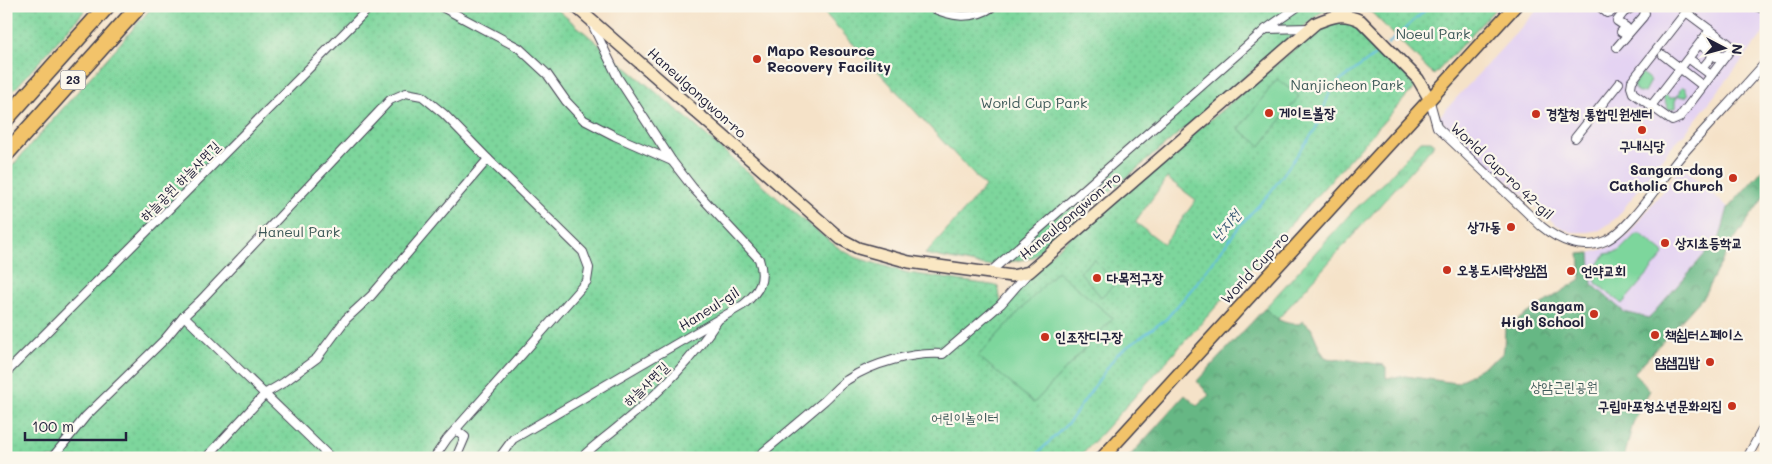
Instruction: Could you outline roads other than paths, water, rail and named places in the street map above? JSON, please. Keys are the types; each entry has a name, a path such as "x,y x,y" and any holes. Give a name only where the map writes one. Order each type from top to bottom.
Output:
{"highway":[{"name":"23","path":"6,119 107,6"},
{"name":"23","path":"6,154 139,6"}],"main road":[{"path":"1429,98 1515,6"},
{"name":"World Cup-ro","path":"1102,458 1429,98"}],"street":[{"name":"하늘공원 하늘사면길","path":"6,373 371,6"},
{"path":"440,6 519,48 547,74 566,101 584,120 672,161"},
{"name":"Haneulgongwon-ro","path":"574,6 841,239 858,248 909,262 1012,276 1029,272 1316,23 1337,15 1352,17 1361,21 1418,79 1429,98"},
{"path":"928,6 943,13 966,18 994,6"},
{"path":"989,273 1266,30 1299,6"},
{"path":"1599,6 1607,13 1611,12 1614,8 1636,6"},
{"path":"1617,46 1643,17 1642,6"},
{"path":"1756,6 1766,7"},
{"path":"1620,8 1618,21 1626,27 1621,32"},
{"path":"1651,106 1680,68 1704,58 1722,59 1730,51 1731,47 1710,30 1686,12 1680,19 1632,83 1632,92 1669,120 1677,120 1703,86 1704,58 1710,30"},
{"name":"Haneul-gil","path":"499,458 513,439 743,304 755,295 761,284 762,270 759,259 693,188 672,161 618,78 590,20"},
{"path":"1266,30 1309,28"},
{"path":"1663,55 1703,86"},
{"path":"1704,58 1722,59"},
{"name":"World Cup-ro 42-gil","path":"1429,98 1437,127 1541,226 1566,242 1589,245 1604,242 1626,225 1680,157 1766,62"},
{"path":"1575,138 1618,83"},
{"path":"52,458 86,416 159,345 184,316 390,100 406,93 422,96 444,114 584,252 589,268 587,281 456,430 434,458"},
{"path":"206,458 266,393 317,358 346,319 371,296 488,159"},
{"path":"756,458 812,412 846,380 872,368 902,358 926,353 943,354 1001,304 1029,272"},
{"path":"184,316 266,393 331,458"},
{"name":"하늘사면길","path":"581,458 592,447 620,426 667,381 704,342 719,319"},
{"path":"1748,456 1766,446 1761,436 1764,426"},
{"path":"1748,456 1764,426"},
{"path":"456,430 465,437 456,458"}],"waterway":[{"name":"난지천","path":"1388,44 1430,6"},
{"name":"난지천","path":"1033,458 1070,421 1117,354 1166,319 1196,284 1242,223 1269,194 1315,130 1332,87 1383,49"}],"place":[{"name":"Mapo Resource Recovery Facility","path":"757,59"},
{"name":"게이트볼장","path":"1269,113"},
{"name":"경찰청 통합민원센터","path":"1536,114"},
{"name":"구내식당","path":"1642,130"},
{"name":"Sangam-dong Catholic Church","path":"1733,178"},
{"name":"상가동","path":"1511,227"},
{"name":"상지초등학교","path":"1665,243"},
{"name":"오봉도시락상암점","path":"1447,270"},
{"name":"언약교회","path":"1571,271"},
{"name":"다목적구장","path":"1097,278"},
{"name":"Sangam High School","path":"1594,314"},
{"name":"책쉼터스페이스","path":"1655,335"},
{"name":"인조잔디구장","path":"1045,337"},
{"name":"얌샘김밥","path":"1710,362"},
{"name":"구립마포청소년문화의집","path":"1732,406"}],"park label":[{"name":"Noeul Park","path":"1433,34"},
{"name":"Nanjicheon Park","path":"1347,85"},
{"name":"World Cup Park","path":"1034,103"},
{"name":"Haneul Park","path":"299,232"},
{"name":"상암근린공원","path":"1564,387"},
{"name":"어린이놀이터","path":"965,418"}]}
